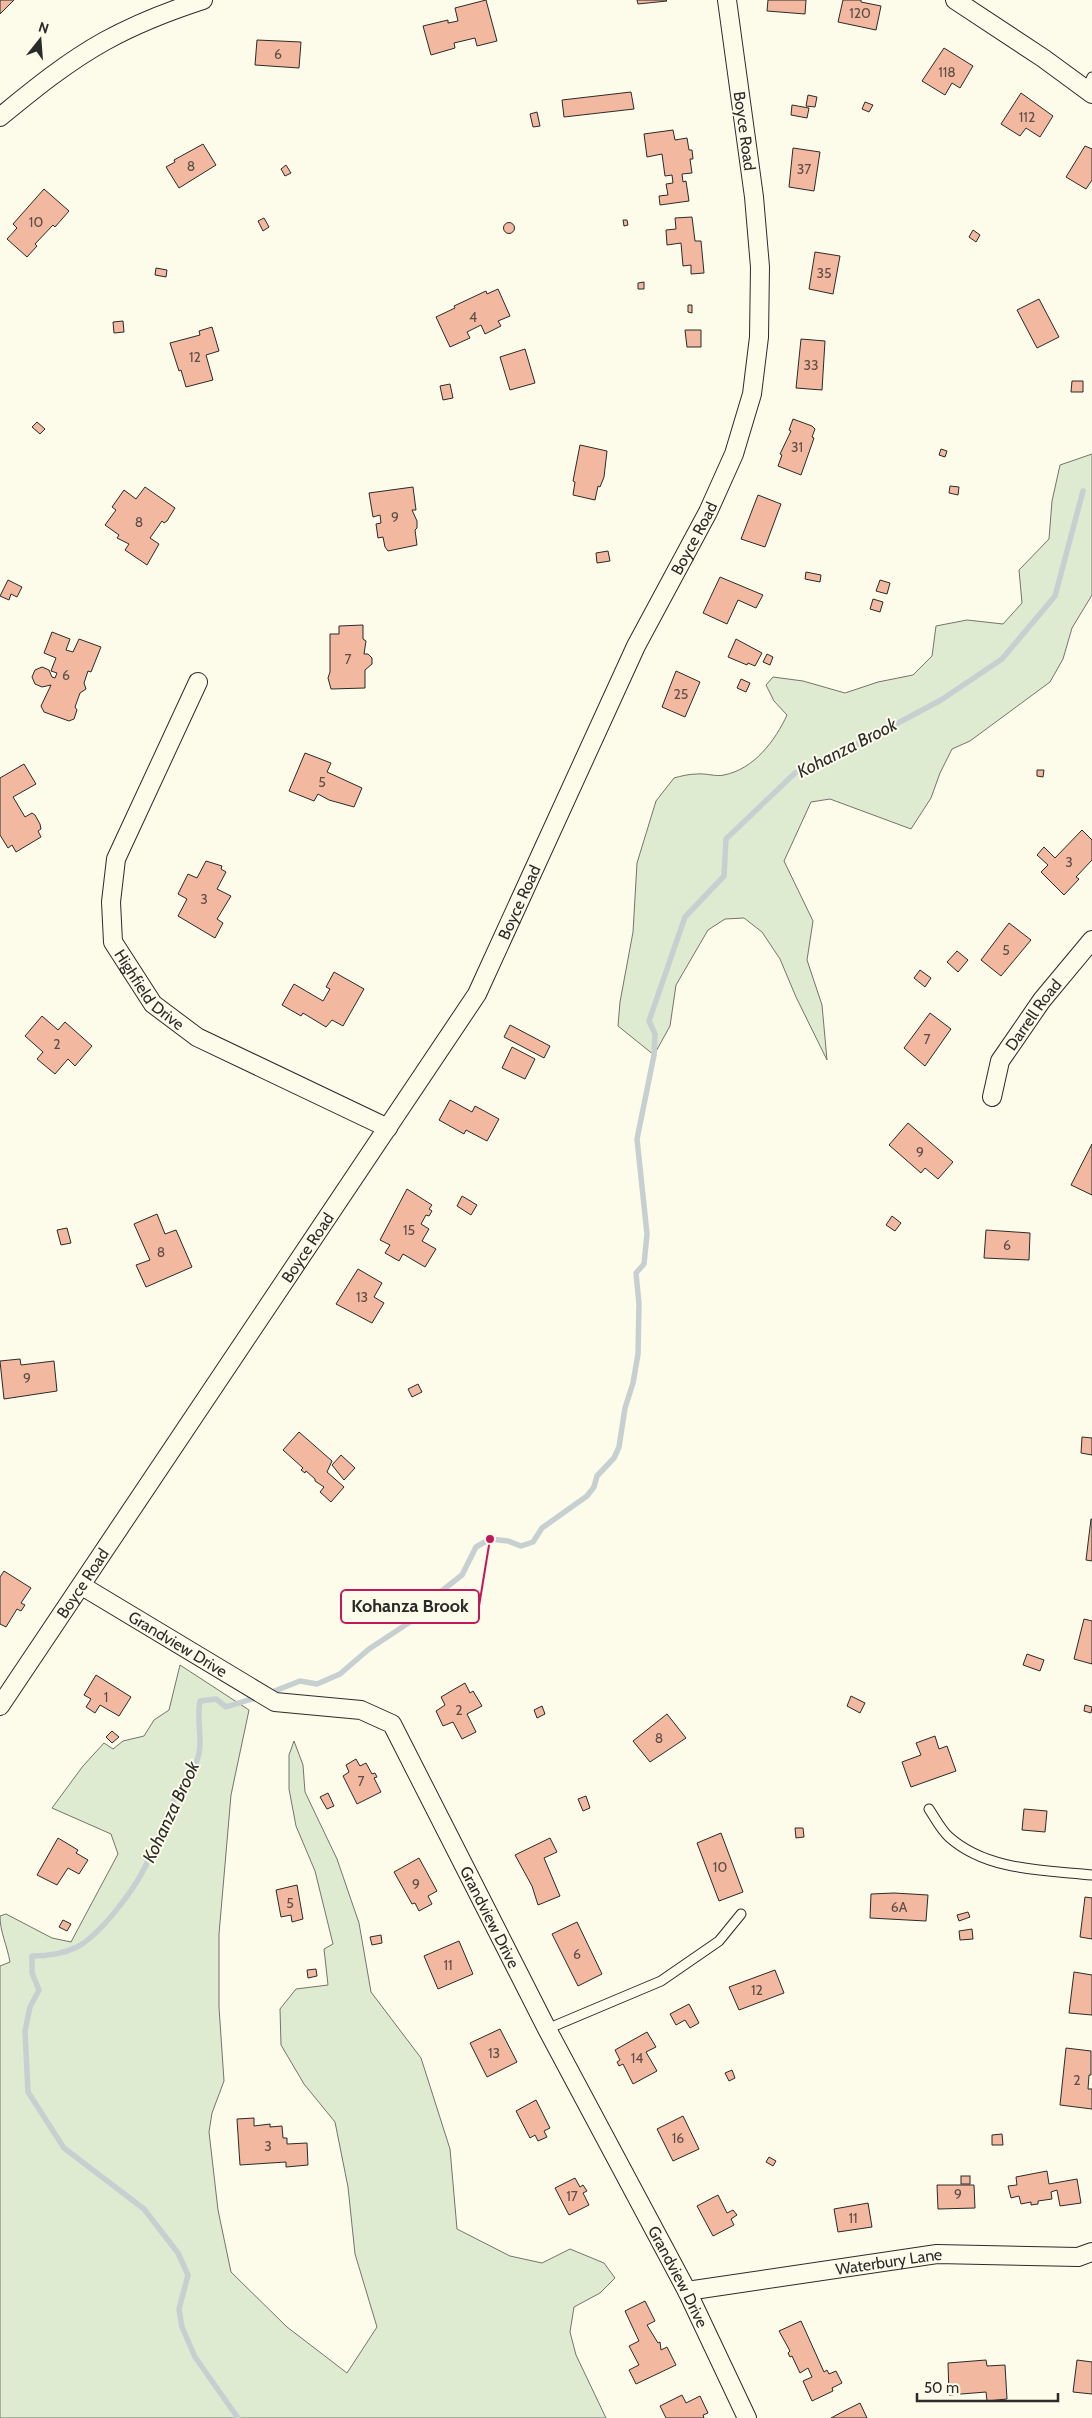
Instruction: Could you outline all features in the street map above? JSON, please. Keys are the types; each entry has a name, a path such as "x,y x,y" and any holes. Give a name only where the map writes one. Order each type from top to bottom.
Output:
{"street":[{"path":"0,117 38,86 104,41 159,15 203,0"},
{"name":"Boyce Road","path":"0,1706 477,994 636,646 708,512 734,454 752,394 759,337 760,267 754,197 727,0"},
{"path":"955,0 1090,87"},
{"name":"Highfield Drive","path":"198,682 116,859 111,902 113,942 153,1004 197,1037 388,1128"},
{"name":"Darrell Road","path":"992,1097 1000,1062 1042,1000 1092,940"},
{"name":"Grandview Drive","path":"82,1586 275,1702 361,1710 392,1724 547,2029 687,2292 747,2418"},
{"name":"Waterbury Lane","path":"687,2292 937,2254 1078,2257 1092,2252"}],"lane":[{"path":"929,1809 948,1836 980,1858 1022,1868 1092,1875"},
{"path":"547,2029 661,1981 719,1942 741,1914"}],"green space":[{"path":"1092,454 1092,595 1072,628 1063,659 1050,682 970,741 952,749 940,773 931,798 911,829 830,799 811,802 784,861 813,921 807,960 822,1005 827,1060 796,997 780,959 762,932 744,918 725,919 708,930 676,985 670,1026 654,1055 618,1026 620,1002 633,932 637,863 656,801 674,778 694,774 718,776 735,772 754,760 770,744 787,715 774,701 766,685 773,677 803,681 845,693 878,682 913,675 932,656 936,626 967,620 1003,624 1022,603 1019,570 1049,539 1052,501 1060,465"},
{"path":"180,1665 249,1710 231,1795 219,1934 219,2007 224,2081 212,2113 209,2132 218,2210 231,2272 287,2327 347,2373 377,2327 355,2254 348,2187 335,2122 304,2084 281,2045 280,2009 296,1989 328,1985 324,1949 333,1944 315,1871 296,1826 289,1789 289,1755 294,1741 303,1765 305,1792 337,1859 359,1923 371,1992 421,2058 450,2149 457,2229 510,2256 542,2263 570,2249 604,2263 615,2278 600,2293 574,2307 570,2332 576,2355 606,2418 0,2418 0,1966 10,1962 1,1928 0,1916 6,1914 52,1938 71,1942 118,1854 111,1834 52,1808 83,1766 104,1743 113,1749 123,1741 144,1736 154,1720 169,1710"}],"building":[{"path":"0,0 14,0 0,14"},
{"path":"486,0 497,41 477,46 475,38 454,43 455,48 431,55 423,26 448,20 448,23 458,21 455,8"},
{"path":"637,0 666,0 667,1 638,4"},
{"path":"768,0 806,0 805,14 767,11"},
{"path":"843,0 861,0 861,2 881,6 876,30 838,22"},
{"path":"257,40 301,42 299,68 255,65"},
{"path":"944,48 973,66 960,88 952,83 945,95 922,81"},
{"path":"631,92 634,109 564,117 562,100"},
{"path":"1021,93 1053,116 1040,137 1026,128 1020,136 1001,124"},
{"path":"808,95 817,97 815,107 806,106"},
{"path":"865,102 873,105 869,112 862,109"},
{"path":"792,105 809,108 807,118 791,115"},
{"path":"537,112 540,126 533,127 530,114"},
{"path":"673,130 675,140 687,138 689,150 692,150 693,159 690,159 692,173 682,174 683,182 686,181 689,201 660,205 659,196 668,195 666,184 673,183 672,175 665,176 662,154 647,157 644,134"},
{"path":"203,144 216,165 179,188 166,167 175,162 174,160"},
{"path":"1085,146 1092,149 1092,180 1086,189 1066,177"},
{"path":"793,148 820,152 814,191 789,187"},
{"path":"286,165 291,173 285,176 281,169"},
{"path":"44,189 69,211 55,227 53,225 35,244 37,246 27,257 7,239 17,228 13,224"},
{"path":"692,217 695,241 701,241 704,273 691,274 691,265 683,266 681,243 667,245 666,230 676,229 675,218"},
{"path":"264,218 269,227 263,231 258,221"},
{"path":"623,220 627,220 628,225 624,226"},
{"path":"509,222 515,228 509,234 503,228"},
{"path":"973,230 980,235 976,242 969,237"},
{"path":"815,252 840,256 833,294 809,289"},
{"path":"156,268 167,270 166,277 155,275"},
{"path":"644,282 644,289 638,289 638,283"},
{"path":"498,289 510,316 498,321 501,326 485,334 481,325 467,332 470,338 450,347 436,317 486,291 487,294"},
{"path":"1039,299 1059,337 1037,348 1017,310"},
{"path":"688,305 692,305 692,313 688,312"},
{"path":"123,321 124,332 114,333 113,322"},
{"path":"212,327 219,351 206,355 213,380 186,387 170,343 200,335 199,331"},
{"path":"685,330 701,330 701,347 687,347"},
{"path":"801,339 825,341 822,390 796,388"},
{"path":"525,349 535,383 510,390 500,357"},
{"path":"1072,381 1083,381 1083,392 1071,392"},
{"path":"450,384 453,398 443,400 440,386"},
{"path":"793,419 815,429 812,437 814,438 801,475 778,466 782,455 780,454 791,431 789,430"},
{"path":"37,422 45,429 40,434 32,427"},
{"path":"580,445 607,451 604,477 600,487 598,486 595,500 573,495 575,482 573,481"},
{"path":"941,449 947,451 945,457 939,455"},
{"path":"950,486 959,487 958,495 949,493"},
{"path":"145,487 175,508 167,521 164,523 162,521 150,538 159,544 147,565 125,550 129,544 117,538 119,535 105,525 116,510 112,507 124,490 136,499"},
{"path":"413,487 416,510 412,510 417,521 417,528 415,530 417,545 388,551 383,537 378,538 376,524 381,523 380,515 373,517 369,493"},
{"path":"758,495 781,504 765,547 741,539"},
{"path":"608,551 610,561 597,563 596,553"},
{"path":"806,572 821,575 820,582 805,579"},
{"path":"720,577 763,595 756,608 738,600 727,624 703,613"},
{"path":"8,580 22,587 17,597 11,594 9,600 0,596"},
{"path":"880,580 890,583 887,594 876,591"},
{"path":"873,599 883,602 880,612 870,609"},
{"path":"363,625 363,639 366,641 364,654 368,654 372,658 372,664 365,670 365,688 331,689 328,678 330,672 330,634 339,634 339,626"},
{"path":"52,632 70,639 66,650 73,652 79,639 101,647 91,672 88,671 84,683 86,689 80,693 75,707 77,710 74,719 69,721 44,712 41,706 51,685 42,687 35,684 32,677 35,670 42,667 49,670 52,677 55,678 57,673 51,671 56,658 44,653"},
{"path":"736,639 762,653 755,666 748,663 747,665 728,657"},
{"path":"767,654 773,657 770,665 763,662"},
{"path":"676,671 700,682 685,717 662,707"},
{"path":"741,679 750,683 746,692 737,688"},
{"path":"305,753 331,763 327,772 362,788 354,807 329,800 318,794 314,801 289,791"},
{"path":"24,764 36,784 13,797 25,817 32,813 35,815 40,824 41,829 38,831 41,837 16,852 12,845 8,848 0,835 0,778"},
{"path":"1037,770 1044,770 1043,777 1037,776"},
{"path":"1082,830 1092,840 1092,860 1076,877 1079,879 1064,895 1041,872 1048,865 1037,855 1044,847 1055,858"},
{"path":"206,861 222,866 221,869 226,872 217,889 231,896 217,919 223,923 215,938 178,916 187,899 178,894 188,874 197,878"},
{"path":"1009,923 1031,940 1001,976 981,960"},
{"path":"957,951 968,960 958,972 947,962"},
{"path":"920,970 931,978 925,987 914,978"},
{"path":"334,972 364,989 343,1026 332,1020 326,1027 303,1013 301,1016 282,1005 294,984 323,1001 330,989 326,987"},
{"path":"930,1013 951,1029 925,1066 904,1048"},
{"path":"42,1016 58,1030 65,1022 92,1046 75,1066 68,1059 55,1074 37,1059 43,1052 25,1036"},
{"path":"510,1025 550,1046 544,1058 504,1037"},
{"path":"512,1047 535,1059 525,1079 502,1068"},
{"path":"450,1100 472,1112 475,1106 499,1119 487,1141 466,1130 464,1134 439,1120"},
{"path":"908,1123 953,1162 938,1179 925,1168 921,1173 889,1145"},
{"path":"1092,1144 1092,1195 1071,1185"},
{"path":"407,1189 432,1205 429,1209 432,1211 429,1216 426,1215 421,1224 429,1229 422,1241 436,1249 425,1267 403,1254 399,1261 385,1253 390,1245 380,1240"},
{"path":"462,1196 477,1205 471,1215 457,1206"},
{"path":"157,1214 165,1234 176,1230 192,1267 146,1287 136,1265 150,1260 134,1224"},
{"path":"892,1216 901,1223 895,1231 886,1225"},
{"path":"67,1228 71,1243 61,1245 57,1230"},
{"path":"986,1230 1030,1233 1029,1260 984,1258"},
{"path":"358,1269 382,1283 374,1297 384,1303 372,1323 336,1304"},
{"path":"20,1359 21,1365 54,1361 57,1391 4,1399 0,1361"},
{"path":"418,1384 422,1392 412,1397 408,1389"},
{"path":"299,1432 332,1461 327,1472 344,1487 331,1502 320,1492 324,1487 306,1471 305,1473 301,1470 303,1468 283,1450"},
{"path":"1082,1437 1092,1438 1092,1455 1081,1453"},
{"path":"341,1455 355,1468 344,1480 332,1465"},
{"path":"1092,1519 1092,1561 1086,1560"},
{"path":"4,1571 31,1588 21,1603 25,1605 21,1611 17,1609 6,1627 0,1624 0,1577"},
{"path":"1084,1619 1092,1621 1092,1664 1074,1659"},
{"path":"1027,1654 1044,1660 1040,1671 1023,1665"},
{"path":"96,1675 131,1697 119,1716 100,1705 95,1713 86,1707 91,1699 84,1695"},
{"path":"465,1683 470,1693 473,1691 482,1706 467,1714 476,1732 462,1739 453,1722 443,1726 436,1711 445,1705 441,1697"},
{"path":"851,1696 865,1703 860,1713 847,1706"},
{"path":"1085,1705 1092,1707 1091,1713 1084,1711"},
{"path":"542,1706 545,1714 537,1718 534,1710"},
{"path":"667,1714 686,1738 650,1762 633,1741"},
{"path":"112,1731 119,1737 112,1743 106,1737"},
{"path":"935,1736 939,1749 947,1746 956,1771 911,1787 902,1762 921,1755 916,1743"},
{"path":"356,1759 360,1766 366,1763 372,1774 375,1773 377,1777 374,1778 381,1792 357,1804 343,1776 349,1772 346,1765"},
{"path":"328,1793 334,1806 327,1809 320,1797"},
{"path":"586,1796 590,1808 583,1811 578,1799"},
{"path":"1024,1809 1047,1811 1045,1832 1022,1830"},
{"path":"795,1828 803,1828 804,1837 796,1838"},
{"path":"721,1833 743,1892 719,1901 697,1843"},
{"path":"58,1838 78,1850 76,1853 88,1860 79,1874 68,1868 57,1885 37,1875"},
{"path":"550,1838 557,1852 544,1858 560,1896 538,1905 532,1886 515,1855"},
{"path":"419,1858 437,1891 428,1896 432,1904 419,1911 415,1903 412,1904 394,1872"},
{"path":"297,1885 303,1919 292,1922 291,1915 281,1917 276,1890"},
{"path":"871,1894 928,1895 926,1921 870,1918"},
{"path":"1085,1897 1092,1898 1092,1939 1080,1937"},
{"path":"968,1912 970,1917 959,1921 957,1915"},
{"path":"63,1920 71,1924 67,1931 59,1927"},
{"path":"577,1922 602,1974 578,1986 552,1934"},
{"path":"972,1929 973,1939 960,1940 959,1931"},
{"path":"381,1935 382,1943 372,1945 370,1937"},
{"path":"459,1941 473,1974 438,1989 424,1956"},
{"path":"316,1969 317,1976 308,1978 307,1970"},
{"path":"775,1970 784,1993 739,2010 729,1987"},
{"path":"1074,1972 1092,1975 1092,2015 1069,2013"},
{"path":"689,2004 699,2023 690,2028 685,2020 676,2025 670,2014"},
{"path":"500,2029 517,2062 487,2077 470,2043"},
{"path":"647,2032 656,2047 646,2052 657,2071 633,2084 623,2064 619,2066 617,2062 620,2060 615,2050"},
{"path":"1066,2048 1091,2051 1091,2075 1089,2075 1088,2089 1092,2089 1092,2109 1060,2105"},
{"path":"732,2070 735,2078 729,2081 725,2073"},
{"path":"536,2100 550,2128 544,2131 547,2137 538,2141 535,2135 530,2138 516,2111"},
{"path":"683,2116 699,2149 673,2161 657,2129"},
{"path":"254,2118 254,2126 270,2124 270,2127 282,2126 283,2138 287,2138 287,2144 307,2143 308,2165 286,2167 286,2162 240,2165 237,2119"},
{"path":"1002,2134 1003,2145 992,2145 992,2135"},
{"path":"769,2157 776,2161 773,2166 766,2162"},
{"path":"1047,2171 1049,2184 1077,2179 1081,2203 1060,2206 1057,2190 1051,2192 1052,2199 1038,2201 1038,2204 1031,2205 1031,2202 1021,2204 1019,2196 1011,2198 1008,2186 1017,2185 1016,2177"},
{"path":"961,2176 970,2176 970,2184 961,2184"},
{"path":"575,2178 580,2187 583,2185 587,2191 583,2193 589,2205 569,2215 555,2188"},
{"path":"937,2185 974,2185 975,2208 938,2209"},
{"path":"718,2195 727,2213 733,2210 737,2215 731,2219 734,2225 713,2236 697,2206"},
{"path":"868,2203 872,2227 838,2232 834,2209"},
{"path":"645,2301 655,2321 647,2325 658,2343 660,2342 661,2350 667,2347 676,2365 636,2384 629,2370 639,2365 629,2346 639,2341 625,2311"},
{"path":"801,2321 824,2372 827,2370 829,2374 836,2371 842,2383 832,2388 833,2391 812,2401 803,2381 812,2377 808,2368 800,2373 792,2356 790,2357 788,2353 790,2351 779,2331"},
{"path":"986,2360 987,2366 1005,2365 1007,2399 987,2401 986,2392 949,2395 948,2363"},
{"path":"1077,2360 1092,2362 1092,2394 1073,2392"},
{"path":"682,2395 686,2403 700,2396 708,2413 703,2415 704,2418 666,2418 660,2406"},
{"path":"860,2403 867,2418 831,2418 844,2411"}],"waterway":[{"name":"Kohanza Brook","path":"267,1694 300,1681 317,1684 340,1674 369,1649 416,1618 420,1608 462,1575 476,1547 490,1539 508,1541 521,1546 533,1542 542,1528 587,1496 594,1487 597,1476 614,1458 619,1447 625,1408 633,1383 638,1354 639,1304 636,1273 644,1264 647,1234 637,1139 654,1055 655,1034 649,1021 685,917 724,876 726,839 795,773 870,738 941,700 1002,659 1055,596 1083,491"},
{"name":"Kohanza Brook","path":"238,2418 195,2357 182,2327 179,2309 188,2275 178,2253 144,2209 64,2148 28,2092 25,2031 30,2007 39,1990 32,1973 32,1956 61,1953 77,1947 86,1941 116,1911 140,1877 177,1794 197,1761 200,1747 200,1701 216,1699 226,1707 258,1697"}],"place":[{"name":"Kohanza Brook","path":"490,1539"}]}
